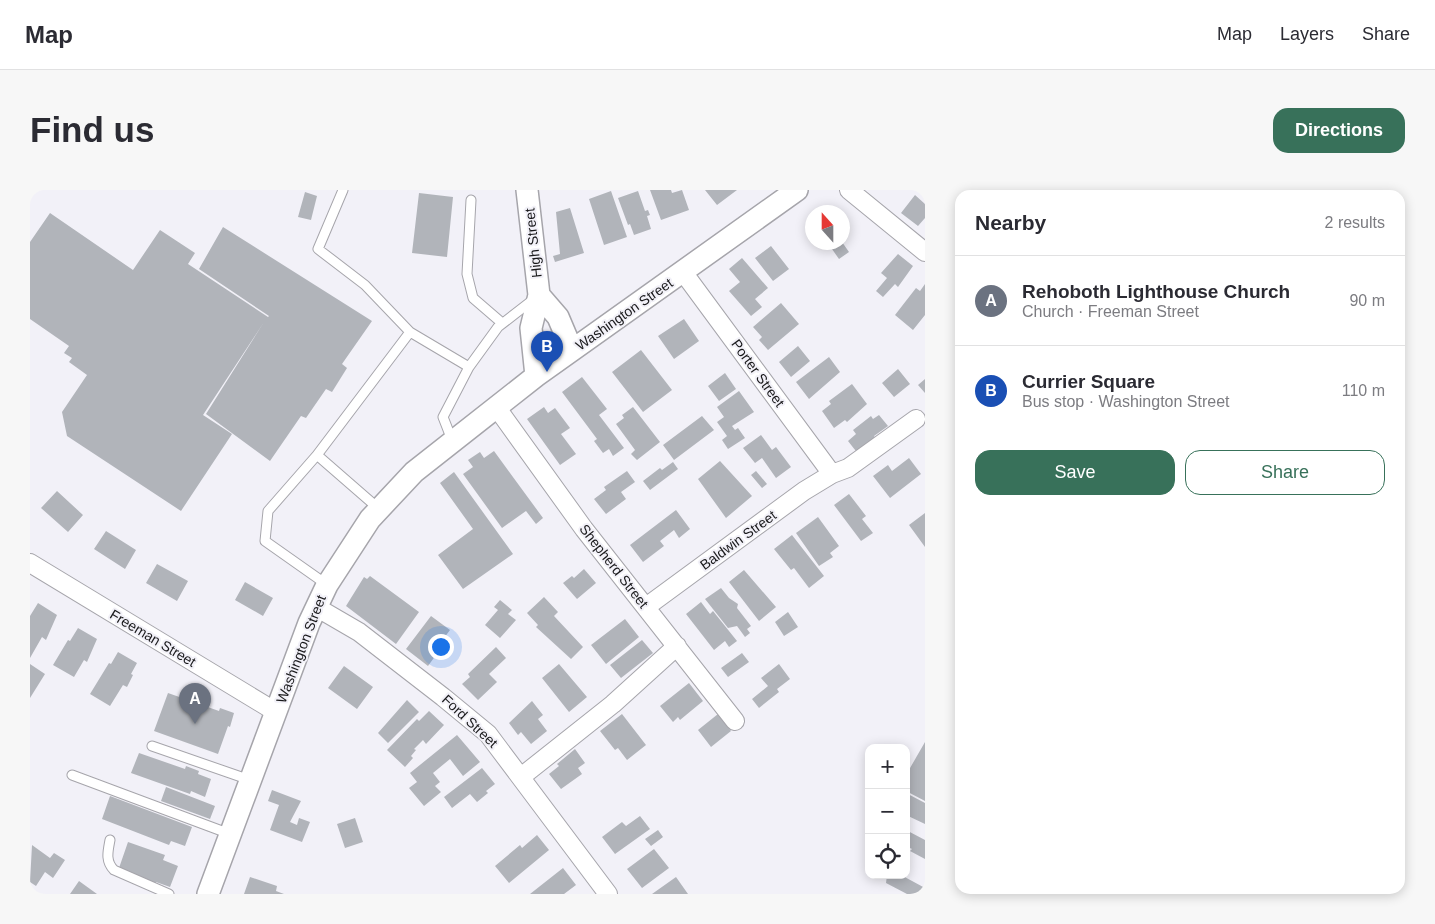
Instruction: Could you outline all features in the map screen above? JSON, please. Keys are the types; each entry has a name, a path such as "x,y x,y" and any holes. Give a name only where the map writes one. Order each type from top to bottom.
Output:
{"street":[{"name":"High Street","path":"528,190 538,295 531,328 536,376"},
{"path":"849,190 925,252"},
{"name":"Washington Street","path":"208,894 316,607 326,585 370,519 412,474 452,440 497,408 536,376 795,191"},
{"name":"Porter Street","path":"683,272 832,474"},
{"name":"High Street","path":"538,295 558,318 572,350"},
{"name":"Shepherd Street","path":"497,408 584,529 735,721"},
{"name":"Baldwin Street","path":"646,608 804,491 832,474 848,468 916,419"},
{"name":"Freeman Street","path":"31,567 276,712"},
{"name":"Ford Street","path":"316,607 359,632 488,734 608,894"},
{"path":"521,776 612,704 677,646"}],"lane":[{"path":"343,190 318,250 365,285 410,332 469,367"},
{"path":"471,200 467,274 473,298 502,323"},
{"path":"452,440 443,417 469,367 502,323 538,295"},
{"path":"326,585 265,541 268,511 317,456 410,332"},
{"path":"317,456 379,509"},
{"path":"152,746 250,780"},
{"path":"72,775 230,834"},
{"path":"110,840 107,855 110,865 114,870 169,894"}],"building":[{"path":"650,190 671,190 672,193 682,190 689,210 661,220"},
{"path":"705,190 737,190 717,205"},
{"path":"611,191 627,237 604,245 589,199"},
{"path":"638,191 645,211 648,210 650,215 647,216 651,229 634,235 630,224 628,225 618,198"},
{"path":"305,192 317,196 311,220 298,217"},
{"path":"419,193 453,197 447,257 412,253"},
{"path":"915,195 925,204 925,218 918,226 901,213"},
{"path":"570,208 584,253 555,262 553,256 560,254 556,212"},
{"path":"50,213 133,270 160,230 195,253 188,264 268,317 199,269 223,227 372,321 342,364 347,368 332,392 326,389 306,418 301,416 270,461 206,414 264,322 203,415 232,434 181,511 67,436 62,412 87,375 69,362 72,358 64,353 69,346 30,319 30,242"},
{"path":"771,246 789,269 773,281 755,258"},
{"path":"833,250 848,250 849,252 839,259"},
{"path":"898,254 913,266 898,287 895,284 883,297 876,291 887,278 881,273"},
{"path":"742,258 768,288 755,299 762,307 751,316 729,291 740,282 729,269"},
{"path":"925,284 925,315 913,330 895,315 916,288 920,291"},
{"path":"781,303 799,324 768,350 759,340 762,337 753,327"},
{"path":"684,319 699,341 674,359 658,336"},
{"path":"798,346 810,361 791,377 779,362"},
{"path":"641,350 672,390 643,412 612,372"},
{"path":"829,357 840,372 809,399 796,382"},
{"path":"898,369 910,384 894,397 882,383"},
{"path":"725,373 736,389 719,401 708,386"},
{"path":"582,377 607,409 599,415 624,448 613,456 609,449 603,453 594,441 597,439 562,392"},
{"path":"925,379 925,393 918,385"},
{"path":"852,384 867,404 847,422 845,420 834,428 822,411 831,404 829,401"},
{"path":"739,391 754,412 732,426 735,430 738,428 745,438 728,449 722,440 727,436 717,422 724,417 717,407"},
{"path":"544,407 548,413 555,408 570,428 561,434 576,454 560,465 527,419"},
{"path":"633,407 660,442 637,460 631,454 635,450 616,424 624,418 622,415"},
{"path":"879,415 888,426 874,436 877,441 859,455 848,441 856,434 853,430 871,416 873,419"},
{"path":"702,416 714,430 674,460 663,445"},
{"path":"761,435 772,450 776,447 791,467 776,478 762,458 755,463 743,448"},
{"path":"494,451 543,518 536,524 526,511 502,528 463,474 473,467 468,460 480,452 484,458"},
{"path":"909,458 921,474 890,498 873,476 888,465 892,471"},
{"path":"720,461 752,496 726,518 698,479"},
{"path":"673,462 678,469 650,490 643,481 660,468 662,470"},
{"path":"627,471 635,482 621,492 626,499 606,514 594,499 606,490 604,487"},
{"path":"756,471 767,484 762,488 751,475"},
{"path":"454,472 513,554 463,589 438,555 473,529 440,483"},
{"path":"57,491 83,515 68,532 41,508"},
{"path":"849,494 866,516 862,519 873,533 861,541 834,505"},
{"path":"676,510 690,529 679,538 674,530 660,541 664,546 643,562 630,545"},
{"path":"925,513 925,547 909,525"},
{"path":"818,517 839,546 830,553 833,557 819,566 796,533"},
{"path":"106,531 136,550 125,569 94,549"},
{"path":"792,535 824,576 809,588 794,568 791,570 774,549"},
{"path":"157,564 188,581 177,601 146,583"},
{"path":"584,569 596,583 577,599 563,583 572,576 574,578"},
{"path":"744,570 776,607 759,621 729,582"},
{"path":"370,576 419,612 396,644 346,606 364,577 367,579"},
{"path":"245,582 273,598 263,616 235,600"},
{"path":"721,588 729,598 738,604 737,608 751,626 747,629 750,633 745,637 737,626 728,628 705,599"},
{"path":"544,597 558,612 554,616 583,647 571,659 536,627 538,625 527,613"},
{"path":"500,600 512,610 508,614 516,620 500,638 485,625 498,610 494,607"},
{"path":"701,602 710,614 713,611 737,641 729,647 725,641 714,650 686,614"},
{"path":"38,603 57,615 46,640 42,637 30,658 30,616"},
{"path":"788,612 798,627 784,636 775,622"},
{"path":"431,616 450,630 441,642 444,644 428,666 406,649"},
{"path":"625,619 639,637 606,664 591,645"},
{"path":"78,628 97,639 87,662 84,660 74,677 53,665 68,640 70,641"},
{"path":"642,640 653,653 621,678 610,665"},
{"path":"496,647 506,658 489,674 497,682 478,700 462,684 470,677 468,674"},
{"path":"118,652 137,663 127,687 123,685 110,706 90,694"},
{"path":"742,653 749,662 728,677 721,668"},
{"path":"30,664 45,674 30,698"},
{"path":"559,664 587,697 569,712 542,678"},
{"path":"779,664 790,679 777,689 779,692 759,708 752,699 768,686 761,678"},
{"path":"344,666 373,687 357,709 328,688"},
{"path":"689,683 703,701 680,720 678,717 673,722 660,706"},
{"path":"168,693 219,711 220,708 234,713 218,754 154,731"},
{"path":"407,700 419,712 388,743 378,733"},
{"path":"532,701 543,715 538,719 547,731 531,744 521,732 518,735 509,723"},
{"path":"429,711 444,725 426,744 423,740 414,749 416,750 411,756 413,758 405,767 387,750 417,719 419,721"},
{"path":"622,714 646,745 627,760 618,748 615,750 600,731"},
{"path":"718,714 731,731 711,747 698,730"},
{"path":"457,735 480,762 463,776 450,759 433,773 440,782 435,786 441,792 424,806 409,788 417,782 410,773"},
{"path":"925,742 925,801 910,793 910,768"},
{"path":"575,749 585,763 578,768 582,774 561,789 549,774 559,766 557,764"},
{"path":"139,753 185,769 186,766 199,771 198,774 211,779 205,797 191,791 190,794 131,773"},
{"path":"482,768 495,784 477,802 470,794 452,808 444,797"},
{"path":"166,787 215,806 210,819 161,801"},
{"path":"272,790 301,801 290,822 297,825 299,818 310,822 302,842 270,830 279,805 268,801"},
{"path":"910,795 925,803 925,824 910,817"},
{"path":"110,796 192,827 185,846 171,841 169,845 102,819"},
{"path":"640,816 650,829 615,854 602,837 622,822 626,826"},
{"path":"355,818 363,842 345,848 337,824"},
{"path":"658,830 663,837 651,846 645,839"},
{"path":"910,832 925,840 925,859 910,851 912,849 910,848"},
{"path":"537,835 549,850 509,883 495,866 520,845 522,848"},
{"path":"128,842 165,855 163,860 178,866 170,887 156,882 155,885 119,868"},
{"path":"32,845 50,858 54,853 65,860 53,878 45,872 36,886 30,882"},
{"path":"654,849 669,868 642,888 627,869"},
{"path":"563,868 576,885 564,894 530,894"},
{"path":"250,877 277,886 276,891 284,894 244,894"},
{"path":"676,877 688,894 652,894"},
{"path":"886,879 908,879 925,888 925,894 907,894 886,883"},
{"path":"79,881 97,894 70,894"}],"place":[{"name":"Currier Square","path":"547,372"},
{"name":"Rehoboth Lighthouse Church","path":"195,724"}]}
